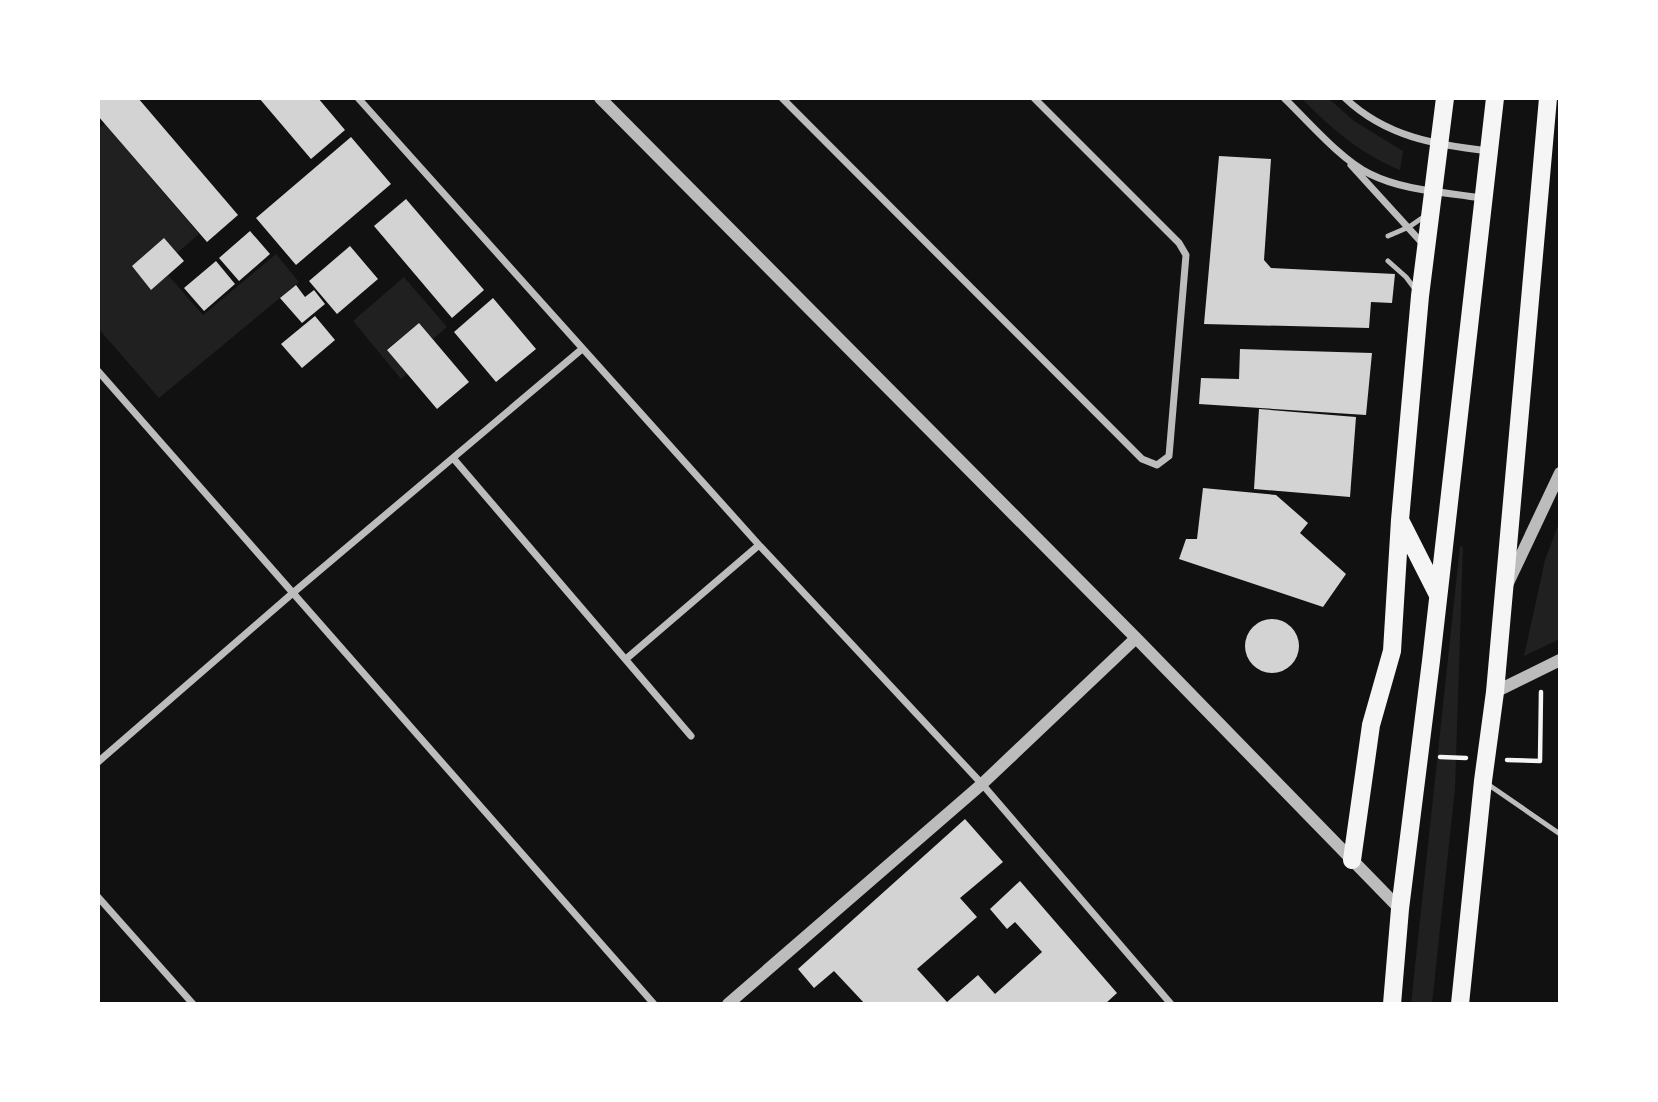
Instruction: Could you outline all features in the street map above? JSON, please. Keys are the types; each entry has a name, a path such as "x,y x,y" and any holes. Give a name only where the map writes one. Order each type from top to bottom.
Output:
{"main road":[{"path":"1352,860 1371,725 1392,651 1399,520 1420,296 1445,98"},
{"path":"1392,1004 1400,909 1495,98"},
{"path":"1460,1004 1495,692 1548,98"},
{"path":"1399,520 1438,595"}],"street":[{"path":"358,98 760,545 982,784 1171,1004"},
{"path":"600,98 1136,638 1400,909"},
{"path":"782,98 1142,458 1157,465 1169,456 1186,255 1179,243 1034,98"},
{"path":"1284,98 1336,149 1426,249"},
{"path":"1345,98 1360,112 1411,138 1441,146 1490,151"},
{"path":"1336,149 1368,173 1432,200 1484,198"},
{"path":"98,762 582,349"},
{"path":"98,371 654,1004"},
{"path":"453,458 691,736"},
{"path":"1505,589 1560,476"},
{"path":"626,659 760,545"},
{"path":"728,1004 982,784 1136,638"},
{"path":"1495,692 1560,660"},
{"path":"98,897 192,1004"}],"lane":[{"path":"1388,236 1409,227 1432,200"},
{"path":"1388,261 1420,296"},
{"path":"1483,781 1560,834"}],"path":[{"path":"1540,761 1542,718"}],"shaded area":[{"path":"1301,98 1328,98 1354,121 1403,151 1400,170 1385,164 1347,139"},
{"path":"105,124 199,234 177,253 164,238 132,266 151,290 168,275 203,315 276,254 299,282 159,398 98,328 98,129"},
{"path":"404,277 447,327 433,339 419,323 387,349 407,374 401,379 353,321"},
{"path":"1560,520 1560,639 1524,656 1545,560"},
{"path":"1460,546 1463,547 1455,788 1432,1004 1411,1004"}],"building":[{"path":"100,98 138,98 238,215 207,242 98,116"},
{"path":"259,98 318,98 345,130 311,159"},
{"path":"351,137 391,184 296,265 256,218"},
{"path":"1219,156 1271,159 1264,260 1271,268 1395,274 1392,303 1371,302 1369,328 1204,324"},
{"path":"406,199 484,290 452,318 374,226"},
{"path":"250,231 270,254 239,281 219,258"},
{"path":"164,238 184,261 151,290 132,266"},
{"path":"350,246 378,279 337,314 309,281"},
{"path":"216,261 235,284 204,311 184,288"},
{"path":"296,285 305,297 314,290 325,304 302,323 280,298"},
{"path":"493,298 536,349 496,382 454,332"},
{"path":"315,316 335,340 302,368 281,344"},
{"path":"419,323 469,382 437,409 387,350"},
{"path":"1240,349 1372,353 1366,415 1199,404 1201,378 1239,379"},
{"path":"1259,409 1356,417 1350,497 1254,489"},
{"path":"1203,488 1276,495 1308,523 1300,533 1346,574 1323,607 1179,559 1186,539 1197,539"},
{"path":"1272,619 1291,627 1299,646 1291,665 1272,673 1253,665 1245,646 1253,627"},
{"path":"965,819 1003,862 960,898 977,917 917,969 947,1002 978,975 995,994 1042,952 1015,922 1007,929 990,909 1020,881 1117,993 1105,1004 865,1004 834,971 814,988 798,969"}]}
